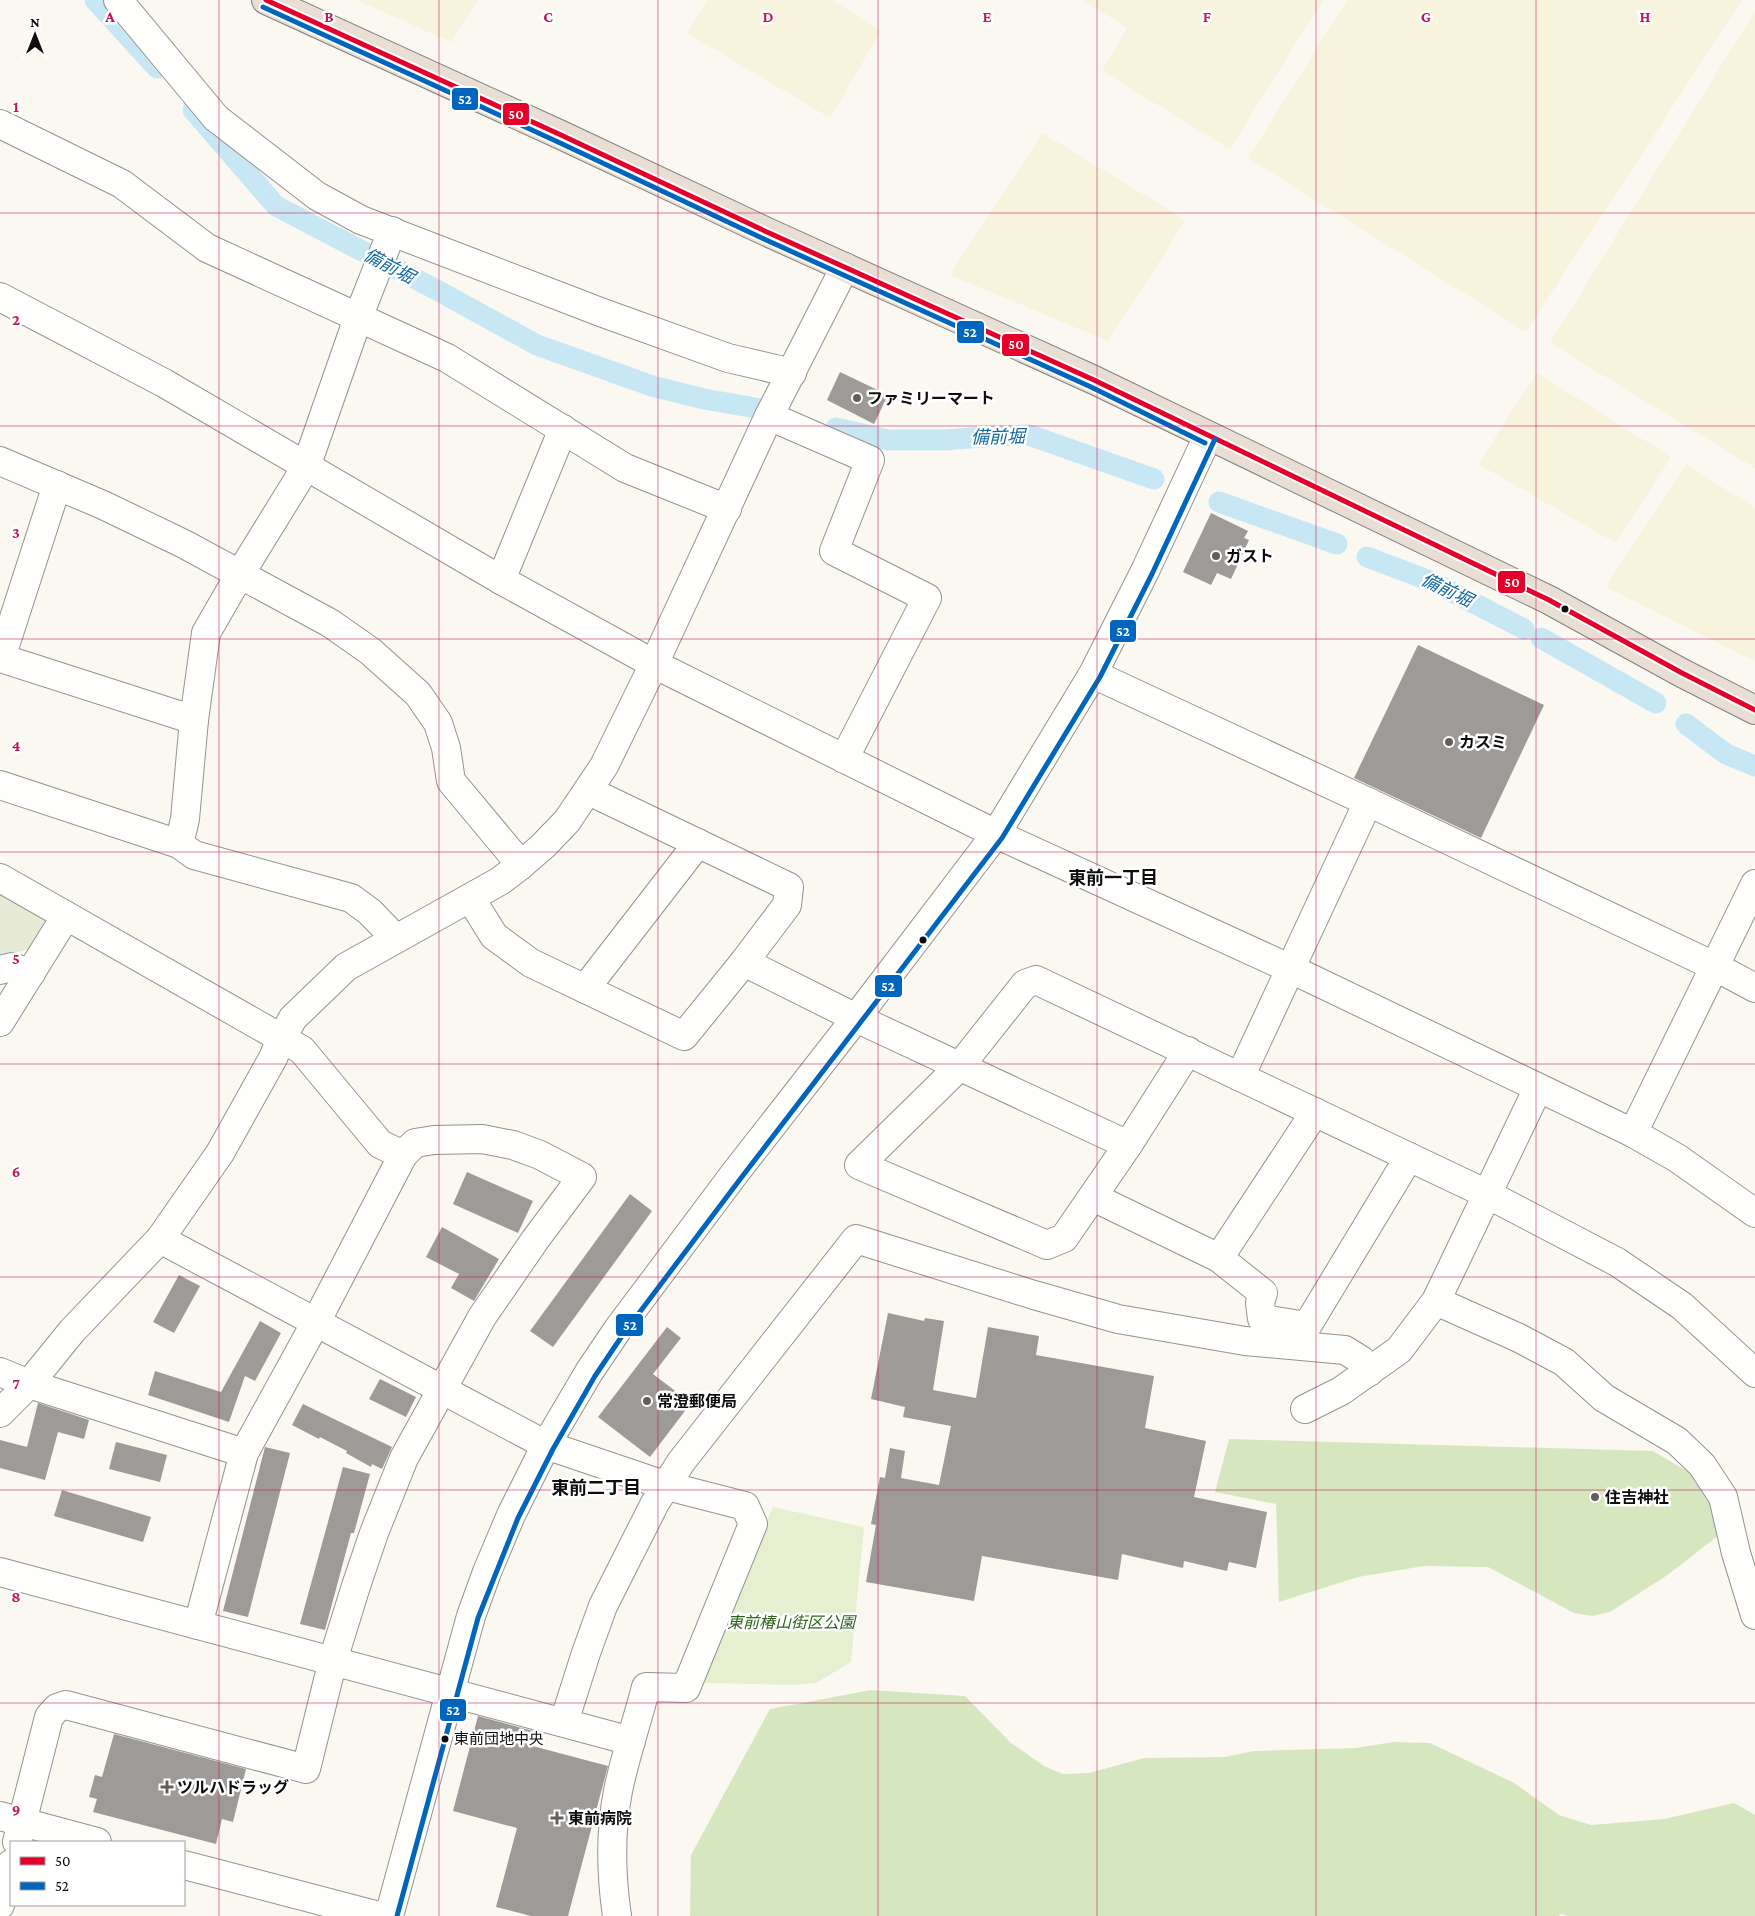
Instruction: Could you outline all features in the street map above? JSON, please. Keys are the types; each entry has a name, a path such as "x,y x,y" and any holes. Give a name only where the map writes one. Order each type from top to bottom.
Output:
{"highway":[{"path":"266,0 1094,380 1549,600 1682,673 1755,710"}],"street":[{"path":"118,0 216,118 316,196 361,220 385,251 603,313 728,358 792,373"},
{"path":"0,124 122,184 207,248 447,358 625,468 727,509"},
{"path":"179,844 185,819 194,720 206,633 306,467 358,318 385,251"},
{"path":"0,1413 29,1384 72,1331 160,1239 220,1153 293,1018 346,967 395,938 471,898 521,865 567,821 604,766 654,664 769,416 845,267"},
{"path":"0,297 164,383 501,580 654,664 996,834 1291,969 1633,1134 1677,1158 1755,1213"},
{"path":"769,416 870,460 834,551 927,598 844,760"},
{"path":"501,580 563,429"},
{"path":"389,1916 471,1616 511,1514 546,1445 589,1372 618,1329 996,834 1093,674 1145,571 1208,436"},
{"path":"0,461 119,512 240,574 330,623 370,651 418,694 438,723 446,748 451,781 521,865"},
{"path":"57,485 1,658 194,720"},
{"path":"1093,674 1716,967 1755,988"},
{"path":"0,784 179,844 194,855 351,898 370,912 395,938"},
{"path":"471,898 494,936 531,963 684,1036 744,962 786,905 789,887 588,791"},
{"path":"1240,1077 1368,802"},
{"path":"585,989 698,844"},
{"path":"0,878 302,1050 380,1144 403,1155"},
{"path":"1633,1134 1755,884"},
{"path":"0,1022 66,916"},
{"path":"744,962 856,1018 1128,1145"},
{"path":"0,970 12,967 31,974"},
{"path":"1188,1051 1094,1197 1064,1238 1047,1245 859,1165 960,1066 1026,984 1036,980 1188,1051 1487,1194 1617,1262 1682,1306 1755,1372"},
{"path":"1305,1408 1341,1391 1399,1350 1436,1301 1538,1088"},
{"path":"1219,1258 1315,1112"},
{"path":"91,1841 13,1827 49,1717 57,1708 66,1705 306,1769 334,1660 374,1534 404,1458 482,1317 535,1240 582,1177 540,1155 513,1145 482,1138 434,1140 415,1143 403,1155 316,1322 244,1454 198,1625"},
{"path":"1094,1197 1219,1258 1263,1293 1260,1303 1262,1319 1307,1326 1409,1157"},
{"path":"160,1239 546,1445 667,1486 745,1506 753,1524 686,1688 646,1687 618,1792 612,1848 612,1881 617,1916"},
{"path":"564,1722 603,1606 655,1503 681,1462 856,1239 1034,1296 1118,1319 1244,1341 1345,1350 1361,1360 1369,1372"},
{"path":"1436,1301 1519,1338 1564,1362 1604,1398 1677,1441 1702,1465 1723,1497 1736,1553 1755,1614"},
{"path":"0,1372 29,1384 244,1454"},
{"path":"0,1572 631,1741"},
{"path":"185,1865 379,1916"},
{"path":"0,1905 10,1868"}],"shaded area":[{"path":"357,0 478,0 451,42"},
{"path":"708,0 832,0 881,31 830,118 687,33"},
{"path":"1083,0 1323,0 1230,149 1102,71 1127,28"},
{"path":"1347,0 1742,0 1526,332 1248,158"},
{"path":"1755,11 1755,468 1550,343"},
{"path":"1042,133 1186,220 1108,341 950,275"},
{"path":"1537,373 1671,457 1616,543 1478,464"},
{"path":"1686,464 1755,508 1755,655 1752,660 1606,587"}],"green space":[{"path":"0,894 46,919 33,948 0,957"},
{"path":"1229,1439 1653,1451 1695,1476 1709,1502 1719,1535 1669,1574 1610,1612 1592,1616 1574,1613 1488,1567 1424,1566 1358,1577 1279,1602 1276,1504 1215,1492"},
{"name":"東前椿山街区公園","path":"773,1507 864,1527 851,1662 816,1683 794,1685 705,1683 700,1673"},
{"path":"871,1690 965,1696 1010,1742 1044,1766 1063,1774 1089,1773 1144,1758 1225,1757 1254,1751 1356,1748 1393,1742 1430,1743 1514,1783 1559,1815 1591,1825 1664,1819 1734,1803 1755,1815 1755,1916 1568,1916 1560,1914 1559,1916 690,1916 691,1855 770,1709"}],"building":[{"name":"ファミリーマート","path":"840,372 888,395 874,424 827,400"},
{"name":"ガスト","path":"1211,513 1248,531 1244,538 1249,540 1231,579 1217,573 1211,585 1183,572"},
{"name":"カスミ","path":"1418,645 1544,705 1481,838 1354,778"},
{"path":"467,1172 533,1201 518,1233 453,1204"},
{"path":"630,1194 652,1211 553,1347 530,1331"},
{"path":"442,1227 499,1259 474,1301 451,1288 459,1274 426,1257"},
{"path":"179,1275 200,1286 174,1333 153,1322"},
{"path":"888,1313 924,1321 925,1318 944,1321 933,1390 976,1398 988,1327 1039,1336 1036,1355 1154,1376 1145,1428 1206,1441 1194,1497 1267,1512 1256,1568 1229,1562 1227,1571 1184,1561 1183,1568 1122,1554 1118,1580 982,1556 974,1601 866,1582 876,1525 871,1524 880,1477 885,1478 890,1448 905,1451 901,1478 939,1485 951,1426 903,1417 905,1407 871,1399"},
{"path":"260,1321 281,1333 255,1381 245,1376 229,1422 148,1395 155,1371 221,1392"},
{"path":"667,1327 681,1338 653,1374 691,1403 650,1457 598,1417"},
{"path":"380,1379 416,1397 406,1417 369,1399"},
{"path":"38,1403 89,1420 84,1439 58,1432 45,1480 0,1468 0,1440 27,1447"},
{"path":"303,1404 392,1447 382,1469 372,1464 371,1467 346,1453 347,1451 292,1425"},
{"path":"116,1442 167,1455 160,1482 109,1469"},
{"path":"265,1447 290,1453 248,1617 223,1611"},
{"path":"343,1467 370,1474 354,1533 351,1533 325,1630 300,1624"},
{"path":"62,1490 151,1517 143,1542 54,1516"},
{"name":"東前病院","path":"478,1716 533,1731 529,1745 608,1766 568,1916 531,1916 496,1907 517,1828 453,1811"},
{"name":"ツルハドラッグ","path":"114,1734 246,1769 233,1822 222,1819 216,1844 93,1812 97,1799 89,1797 95,1775 102,1777"}],"waterway":[{"name":"備前堀","path":"95,0 157,68"},
{"name":"備前堀","path":"193,110 276,206 537,345 652,386 704,399 761,409"},
{"name":"備前堀","path":"836,428 888,440 945,440 1029,435 1154,479"},
{"name":"備前堀","path":"1219,502 1337,544"},
{"name":"備前堀","path":"1367,557 1433,582 1524,629"},
{"name":"備前堀","path":"1541,638 1656,703"},
{"name":"備前堀","path":"1686,724 1726,754 1755,766"}],"transit line":[{"name":"50","path":"266,0 767,232 1094,380 1549,600 1682,673 1755,710"},
{"name":"52","path":"263,7 764,239 1091,387 1205,443"},
{"name":"52","path":"397,1916 478,1618 518,1518 553,1449 595,1376 624,1333 1002,838 1100,677 1152,574 1215,439"}],"place":[{"name":"ファミリーマート","path":"857,398"},
{"name":"ガスト","path":"1216,556"},
{"name":"カスミ","path":"1449,742"},
{"name":"常澄郵便局","path":"647,1401"},
{"name":"住吉神社","path":"1595,1497"},
{"name":"東前団地中央","path":"445,1739"},
{"name":"ツルハドラッグ","path":"167,1787"},
{"name":"東前病院","path":"557,1818"}],"district":[{"name":"東前一丁目","path":"1113,878"},
{"name":"東前二丁目","path":"596,1488"}]}
